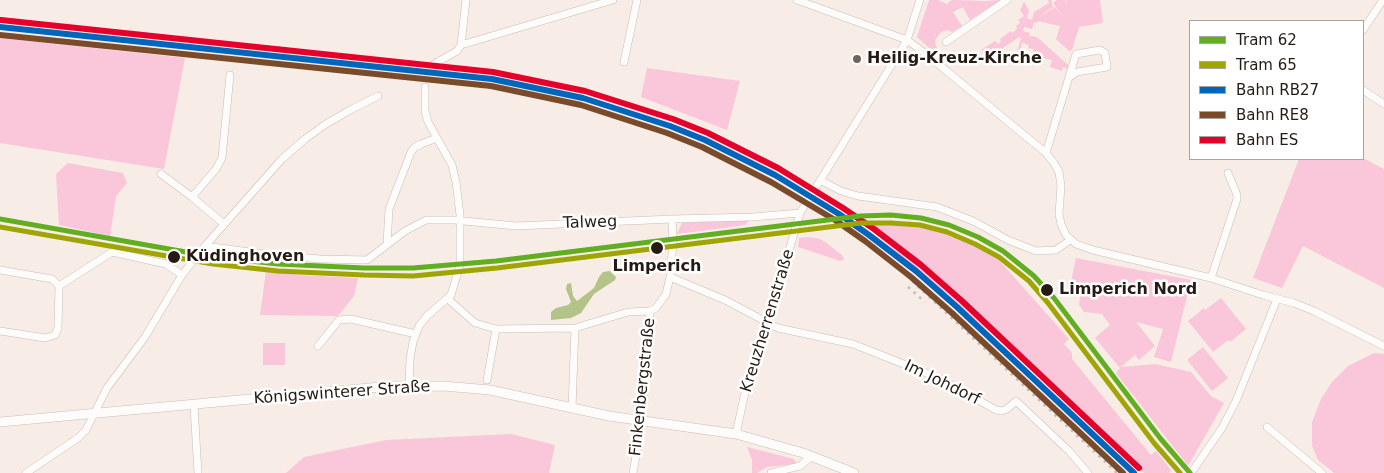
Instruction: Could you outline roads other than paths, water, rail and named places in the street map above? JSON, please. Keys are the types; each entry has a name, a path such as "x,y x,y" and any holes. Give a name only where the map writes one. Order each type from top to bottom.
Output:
{"main road":[{"name":"Königswinterer Straße","path":"0,422 194,406 312,393 409,386 443,386 490,390 642,421 736,434 784,446 854,473"}],"street":[{"path":"434,64 457,51 461,45 466,0"},
{"path":"461,45 613,0"},
{"path":"624,62 637,0"},
{"path":"796,0 907,40 1046,153 1054,162 1059,172 1061,186 1060,224 1070,240 1093,250 1211,278 1294,303 1384,346"},
{"name":"Kreuzherrenstraße","path":"736,434 747,383 767,324 800,213 907,40 920,0"},
{"path":"946,42 1007,0"},
{"path":"1364,28 1383,0"},
{"path":"1046,153 1076,54 1100,50 1105,52 1107,67 1077,72 1070,77"},
{"path":"192,197 222,158 230,75"},
{"path":"409,386 410,359 419,326 427,316 448,299 456,284 459,269 460,222 458,196 452,165 425,112 425,87"},
{"path":"1364,91 1384,104"},
{"path":"26,473 82,435 107,388 145,337 182,275 205,246 288,152 326,124 378,96"},
{"path":"387,244 389,209 411,152 415,147 437,138"},
{"path":"1211,278 1237,200 1237,195 1228,173"},
{"path":"161,174 224,224"},
{"path":"820,180 842,191 858,196 937,207 973,221 1008,240 1036,251 1056,250 1070,240"},
{"name":"Talweg","path":"205,246 281,256 367,260 405,231 426,220 454,220 516,226 672,219 753,218 800,213"},
{"name":"Finkenbergstraße","path":"633,473 642,421 650,311 656,308 666,294 670,277 674,236 672,219"},
{"path":"60,286 112,252 166,264 182,275"},
{"path":"0,270 52,279 60,286"},
{"path":"670,277 725,300 767,324"},
{"path":"0,331 45,338 55,335 58,328 60,286"},
{"path":"448,299 475,323 496,329 575,328 628,312 650,311"},
{"path":"1193,470 1222,428 1236,401 1277,299"},
{"path":"318,346 340,320 358,321 416,334"},
{"name":"Im Johdorf","path":"767,324 853,344 939,378 996,410 1002,411 1007,409 1016,401 1069,451 1088,473"},
{"path":"572,408 575,328"},
{"path":"487,380 496,329"},
{"path":"194,406 198,473"},
{"path":"1267,427 1322,473"},
{"path":"771,473 800,466 812,456"}],"railway":[{"path":"907,276 1117,473"},
{"path":"908,287 925,302"}],"tram line":[{"name":"62","path":"0,219 214,257 278,264 413,268 496,261 860,216 891,215 921,218 949,225 978,237 1003,251 1034,276 1054,298 1160,438 1190,473"},
{"name":"65","path":"0,227 213,264 278,271 413,276 497,268 861,223 920,225 947,232 975,244 999,257 1029,281 1048,303 1154,443 1180,473"}],"rail line":[{"name":"ES","path":"1,20 493,72 585,91 673,119 708,133 778,168 874,229 921,265 962,301 1139,468"},
{"name":"RB27","path":"0,27 492,79 583,98 670,126 705,140 775,175 839,214 869,235 916,271 957,307 1134,473"},
{"name":"RE8","path":"0,35 491,86 581,105 667,133 702,147 771,182 835,220 865,241 911,277 952,313 1123,473"}],"place":[{"name":"Heilig-Kreuz-Kirche","path":"857,59"},
{"name":"Limperich","path":"657,248"},
{"name":"Küdinghoven","path":"174,257"},
{"name":"Limperich Nord","path":"1047,290"}]}
